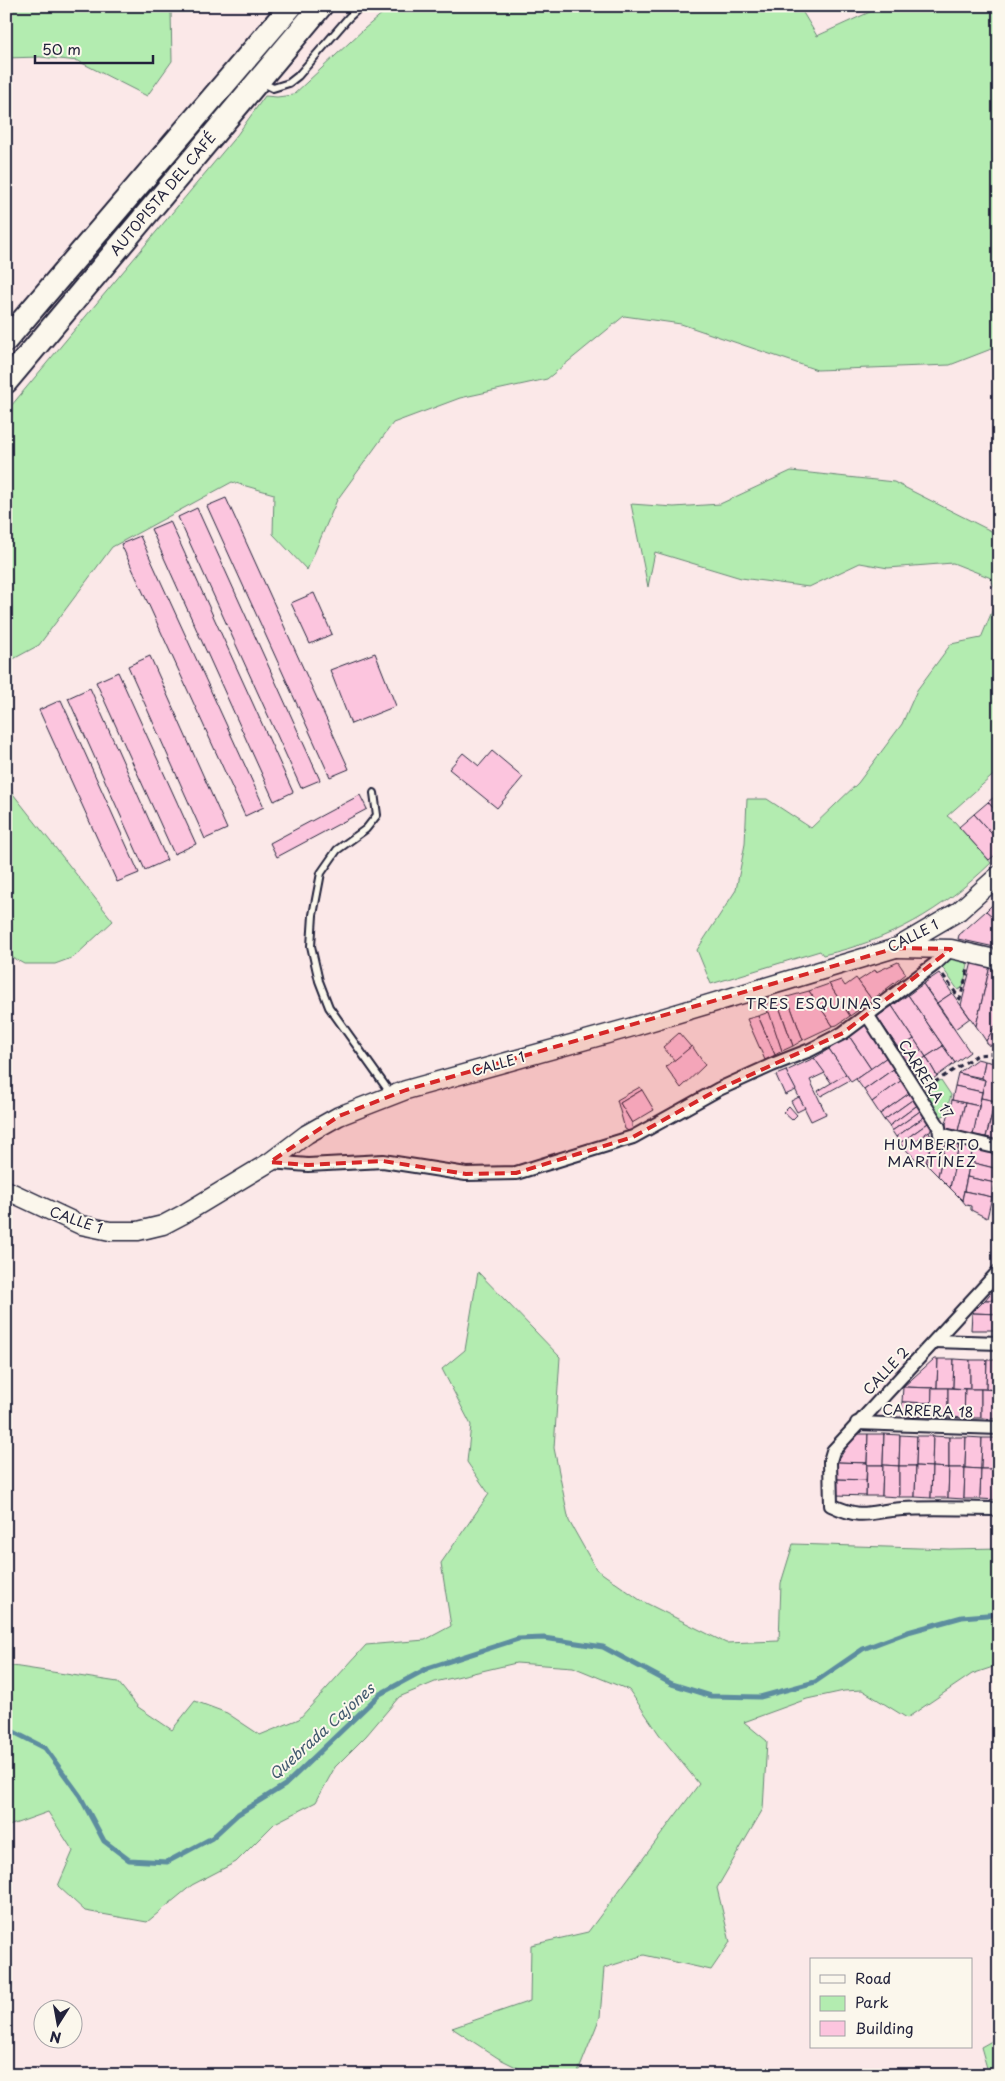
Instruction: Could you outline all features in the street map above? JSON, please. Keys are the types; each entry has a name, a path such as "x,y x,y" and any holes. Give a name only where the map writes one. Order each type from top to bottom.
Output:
{"highway":[{"name":"AUTOPISTA DEL CAFÉ","path":"6,340 291,6"},
{"name":"AUTOPISTA DEL CAFÉ","path":"6,382 321,6"}],"street":[{"name":"CALLE 1","path":"6,1190 81,1224 110,1231 138,1231 163,1225 270,1162 307,1134 371,1102 629,1028 896,948 959,911 999,876"},
{"path":"896,948 950,949 999,960"},
{"name":"CALLE 1","path":"270,1162 308,1165 383,1161 466,1174 516,1172 633,1137 719,1089 810,1050 843,1033 936,964 950,949"},
{"name":"CARRERA 17","path":"868,1016 939,1127 940,1134 999,1148"},
{"name":"CALLE 2","path":"999,1272 857,1423 833,1451 830,1461 831,1506 844,1511 862,1516 901,1509 999,1509"},
{"path":"935,1341 999,1343"},
{"name":"CARRERA 18","path":"857,1423 999,1428"}],"lane":[{"path":"261,77 267,85 273,88 289,83 298,76 349,17 361,6"},
{"path":"374,793 377,815 366,829 336,850 321,873 313,915 312,946 319,981 329,1007 392,1095"}],"path":[{"path":"936,964 960,999 972,954"},
{"path":"941,1078 977,1055 999,1053"},
{"path":"993,1213 999,1189"}],"highlighted area":[{"path":"896,948 951,949 843,1033 719,1089 633,1137 516,1173 466,1174 383,1161 308,1165 270,1162 339,1116 406,1090"}],"green space":[{"path":"6,6 174,6 171,11 172,61 147,96 78,61 40,57 6,58"},
{"path":"391,6 799,6 817,36 883,6 999,6 999,346 950,365 817,370 681,324 624,316 547,379 460,398 393,423 337,500 307,570 273,534 274,494 232,482 112,547 39,645 6,663 6,412 237,135 265,96 293,95"},
{"path":"791,471 894,482 999,535 999,770 947,816 955,822 991,863 953,896 893,932 848,949 823,955 820,951 711,984 697,950 736,890 745,844 747,799 767,799 811,828 858,783 902,724 917,690 951,644 981,638 998,597 991,578 953,563 888,568 860,563 809,587 741,578 655,552 648,587 631,504 674,507 720,504"},
{"path":"6,785 113,921 74,957 55,964 24,964 6,954"},
{"path":"951,957 968,964 963,987 958,990 942,967"},
{"path":"941,1080 951,1095 945,1115 940,1117 925,1091"},
{"path":"478,1272 560,1357 554,1448 569,1521 596,1569 640,1600 726,1643 779,1641 781,1583 793,1544 950,1549 999,1548 999,1665 972,1674 907,1718 862,1690 844,1691 807,1699 744,1722 767,1741 763,1809 717,1888 730,1942 711,1970 644,1955 604,1968 600,2017 577,2075 523,2075 524,2071 498,2058 452,2028 530,2001 531,1945 588,1932 699,1784 659,1734 629,1690 573,1667 516,1663 435,1682 399,1697 366,1736 335,1767 316,1802 275,1823 236,1862 192,1885 147,1922 85,1911 58,1886 73,1851 48,1812 6,1827 6,1665 118,1682 138,1707 172,1730 195,1701 227,1713 260,1735 299,1719 366,1645 425,1640 451,1626 441,1563 489,1494 467,1462 471,1425 442,1369 465,1350"},
{"path":"999,2037 999,2075 989,2075 981,2047"}],"building":[{"path":"226,498 349,769 330,777 207,506"},
{"path":"197,508 320,780 301,788 178,517"},
{"path":"170,521 293,792 274,801 151,529"},
{"path":"140,536 264,807 245,816 121,544"},
{"path":"314,593 332,634 310,644 291,603"},
{"path":"375,653 396,706 351,724 330,670"},
{"path":"150,656 227,829 205,839 128,666"},
{"path":"118,672 196,844 174,854 96,682"},
{"path":"90,688 167,860 145,870 68,698"},
{"path":"61,700 139,873 117,882 39,710"},
{"path":"492,751 523,777 497,808 449,769 463,753 479,766"},
{"path":"360,795 367,809 277,857 270,843"},
{"path":"999,795 999,815 988,802"},
{"path":"988,802 999,815 999,842 974,814"},
{"path":"974,814 999,842 999,852 989,860 959,827"},
{"path":"998,899 999,922 986,911"},
{"path":"986,911 999,922 999,948 958,939 959,935"},
{"path":"898,962 906,974 872,1000 858,981 875,970 876,972"},
{"path":"972,962 990,966 976,1026 961,1005"},
{"path":"990,966 999,968 999,1012 996,1025 986,1041 976,1026"},
{"path":"939,973 952,993 937,1003 923,984"},
{"path":"856,978 872,1000 850,1016 829,984 841,980 845,986"},
{"path":"829,984 850,1016 833,1026 809,991"},
{"path":"923,984 970,1052 955,1063 908,995"},
{"path":"809,991 833,1026 803,1040 787,997"},
{"path":"952,993 970,1018 955,1029 937,1003"},
{"path":"908,995 943,1046 926,1057 892,1006"},
{"path":"787,997 803,1040 793,1046 777,1001"},
{"path":"777,1001 793,1046 782,1051 765,1004"},
{"path":"892,1006 914,1039 899,1049 877,1017"},
{"path":"769,1012 782,1051 775,1055 758,1016"},
{"path":"758,1016 775,1055 765,1060 747,1019"},
{"path":"865,1024 887,1057 871,1069 849,1036"},
{"path":"996,1025 999,1025 999,1046 988,1045 986,1041"},
{"path":"679,1033 691,1047 675,1061 663,1047"},
{"path":"849,1036 871,1069 851,1082 829,1049"},
{"path":"914,1039 926,1057 911,1067 899,1049"},
{"path":"692,1046 705,1065 681,1088 666,1067"},
{"path":"943,1046 955,1063 937,1076 926,1057"},
{"path":"829,1049 846,1074 832,1084 814,1058"},
{"path":"887,1057 895,1068 864,1090 856,1079"},
{"path":"926,1057 937,1076 924,1086 911,1067"},
{"path":"814,1058 825,1073 810,1080 826,1114 811,1121 786,1071"},
{"path":"977,1059 985,1061 982,1078 958,1073"},
{"path":"985,1061 999,1064 999,1102 981,1098 985,1080 982,1078"},
{"path":"895,1068 902,1080 872,1102 864,1090"},
{"path":"786,1071 796,1090 785,1095 776,1075"},
{"path":"958,1073 985,1080 982,1092 955,1086"},
{"path":"846,1074 850,1080 821,1096 818,1091"},
{"path":"902,1080 911,1092 880,1114 872,1102"},
{"path":"955,1086 982,1092 979,1106 952,1100"},
{"path":"640,1087 642,1090 620,1103 636,1132 632,1133 625,1129 617,1100"},
{"path":"642,1090 654,1110 632,1123 620,1103"},
{"path":"911,1092 915,1098 884,1120 880,1114"},
{"path":"799,1097 805,1108 797,1112 791,1101"},
{"path":"915,1098 919,1104 889,1126 884,1120"},
{"path":"981,1098 995,1101 986,1137 973,1135"},
{"path":"952,1100 965,1103 958,1131 945,1128"},
{"path":"995,1101 999,1102 999,1121 991,1119"},
{"path":"965,1103 979,1106 973,1135 958,1131"},
{"path":"919,1104 923,1109 892,1131 889,1126"},
{"path":"789,1106 797,1115 792,1120 783,1112"},
{"path":"923,1109 927,1115 896,1137 892,1131"},
{"path":"927,1115 931,1121 900,1143 896,1137"},
{"path":"991,1119 999,1121 999,1140 986,1137"},
{"path":"931,1121 935,1127 905,1149 900,1143"},
{"path":"929,1131 932,1139 926,1164 919,1162 905,1149"},
{"path":"932,1139 946,1142 938,1176 926,1164"},
{"path":"946,1142 959,1145 950,1188 938,1176"},
{"path":"959,1145 973,1148 962,1200 950,1188"},
{"path":"973,1148 999,1154 998,1169 970,1162"},
{"path":"970,1162 998,1169 995,1183 967,1177"},
{"path":"967,1177 995,1183 992,1197 964,1191"},
{"path":"964,1191 992,1197 987,1218 971,1210 971,1206 966,1205 962,1200"},
{"path":"999,1283 999,1300 985,1300"},
{"path":"985,1300 999,1300 999,1314 972,1313"},
{"path":"972,1313 999,1314 999,1330 971,1330"},
{"path":"934,1359 938,1359 937,1388 903,1387"},
{"path":"938,1359 954,1359 953,1388 937,1388"},
{"path":"954,1359 970,1360 970,1389 953,1388"},
{"path":"970,1360 987,1360 986,1389 970,1389"},
{"path":"987,1360 999,1360 999,1390 986,1389"},
{"path":"903,1387 932,1388 932,1403 902,1402"},
{"path":"932,1388 948,1388 948,1417 931,1417"},
{"path":"948,1388 965,1389 964,1418 948,1417"},
{"path":"965,1389 981,1389 981,1418 964,1418"},
{"path":"981,1389 998,1390 997,1419 981,1418"},
{"path":"902,1402 932,1403 931,1417 902,1416"},
{"path":"855,1434 868,1434 867,1463 837,1462"},
{"path":"868,1434 884,1434 883,1465 867,1465"},
{"path":"884,1434 900,1435 899,1466 883,1465"},
{"path":"900,1435 917,1436 916,1466 899,1466"},
{"path":"917,1436 933,1436 932,1467 916,1466"},
{"path":"933,1436 949,1437 949,1468 932,1467"},
{"path":"949,1437 966,1437 965,1468 949,1468"},
{"path":"966,1437 982,1438 981,1469 965,1468"},
{"path":"982,1438 999,1438 998,1469 981,1469"},
{"path":"837,1462 867,1463 866,1480 836,1479"},
{"path":"867,1465 883,1465 882,1496 866,1496"},
{"path":"883,1465 899,1466 899,1497 882,1496"},
{"path":"899,1466 916,1466 915,1497 899,1497"},
{"path":"916,1466 932,1467 931,1498 915,1497"},
{"path":"932,1467 949,1468 948,1498 931,1498"},
{"path":"949,1468 965,1468 964,1499 948,1498"},
{"path":"965,1468 981,1469 980,1499 964,1499"},
{"path":"981,1469 998,1469 997,1500 980,1499"},
{"path":"836,1479 866,1480 866,1496 836,1495"}],"waterway":[{"name":"Quebrada Cajones","path":"6,1728 45,1748 80,1796 104,1841 129,1860 167,1862 212,1838 238,1814 285,1785 380,1694 428,1668 518,1639 544,1638 603,1647 672,1684 711,1696 760,1697 815,1682 863,1649 908,1632 962,1617 999,1614"}],"district":[{"name":"TRES ESQUINAS","path":"814,1004"},
{"name":"HUMBERTO MARTÍNEZ","path":"932,1154"}]}
